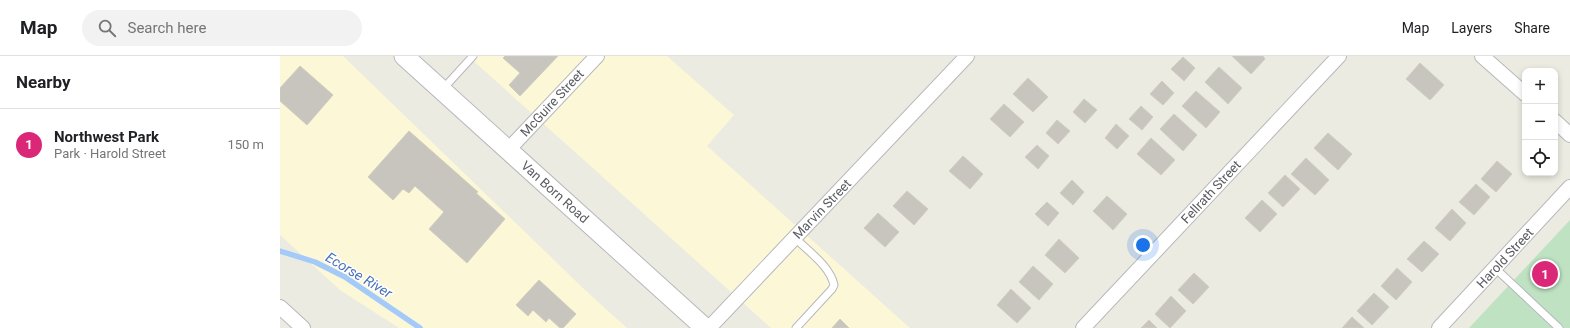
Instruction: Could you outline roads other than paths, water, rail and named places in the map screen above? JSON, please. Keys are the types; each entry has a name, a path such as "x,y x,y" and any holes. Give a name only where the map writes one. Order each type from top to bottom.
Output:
{"main road":[{"name":"Van Born Road","path":"404,56 705,328"}],"street":[{"name":"McGuire Street","path":"508,150 597,56"},
{"name":"Marvin Street","path":"709,328 968,56"},
{"name":"Fellrath Street","path":"1082,328 1339,56"},
{"path":"1482,56 1522,91"},
{"path":"1558,124 1570,135"},
{"name":"Harold Street","path":"1439,328 1570,187"},
{"path":"280,307 304,328"}],"lane":[{"path":"442,90 473,56"},
{"path":"795,238 822,264 833,278 834,284 832,289 796,328"},
{"path":"1495,268 1559,328"}],"waterway":[{"name":"Ecorse River","path":"280,251 315,262 345,277 420,328"}],"place":[{"name":"Northwest Park","path":"1545,274"}]}
